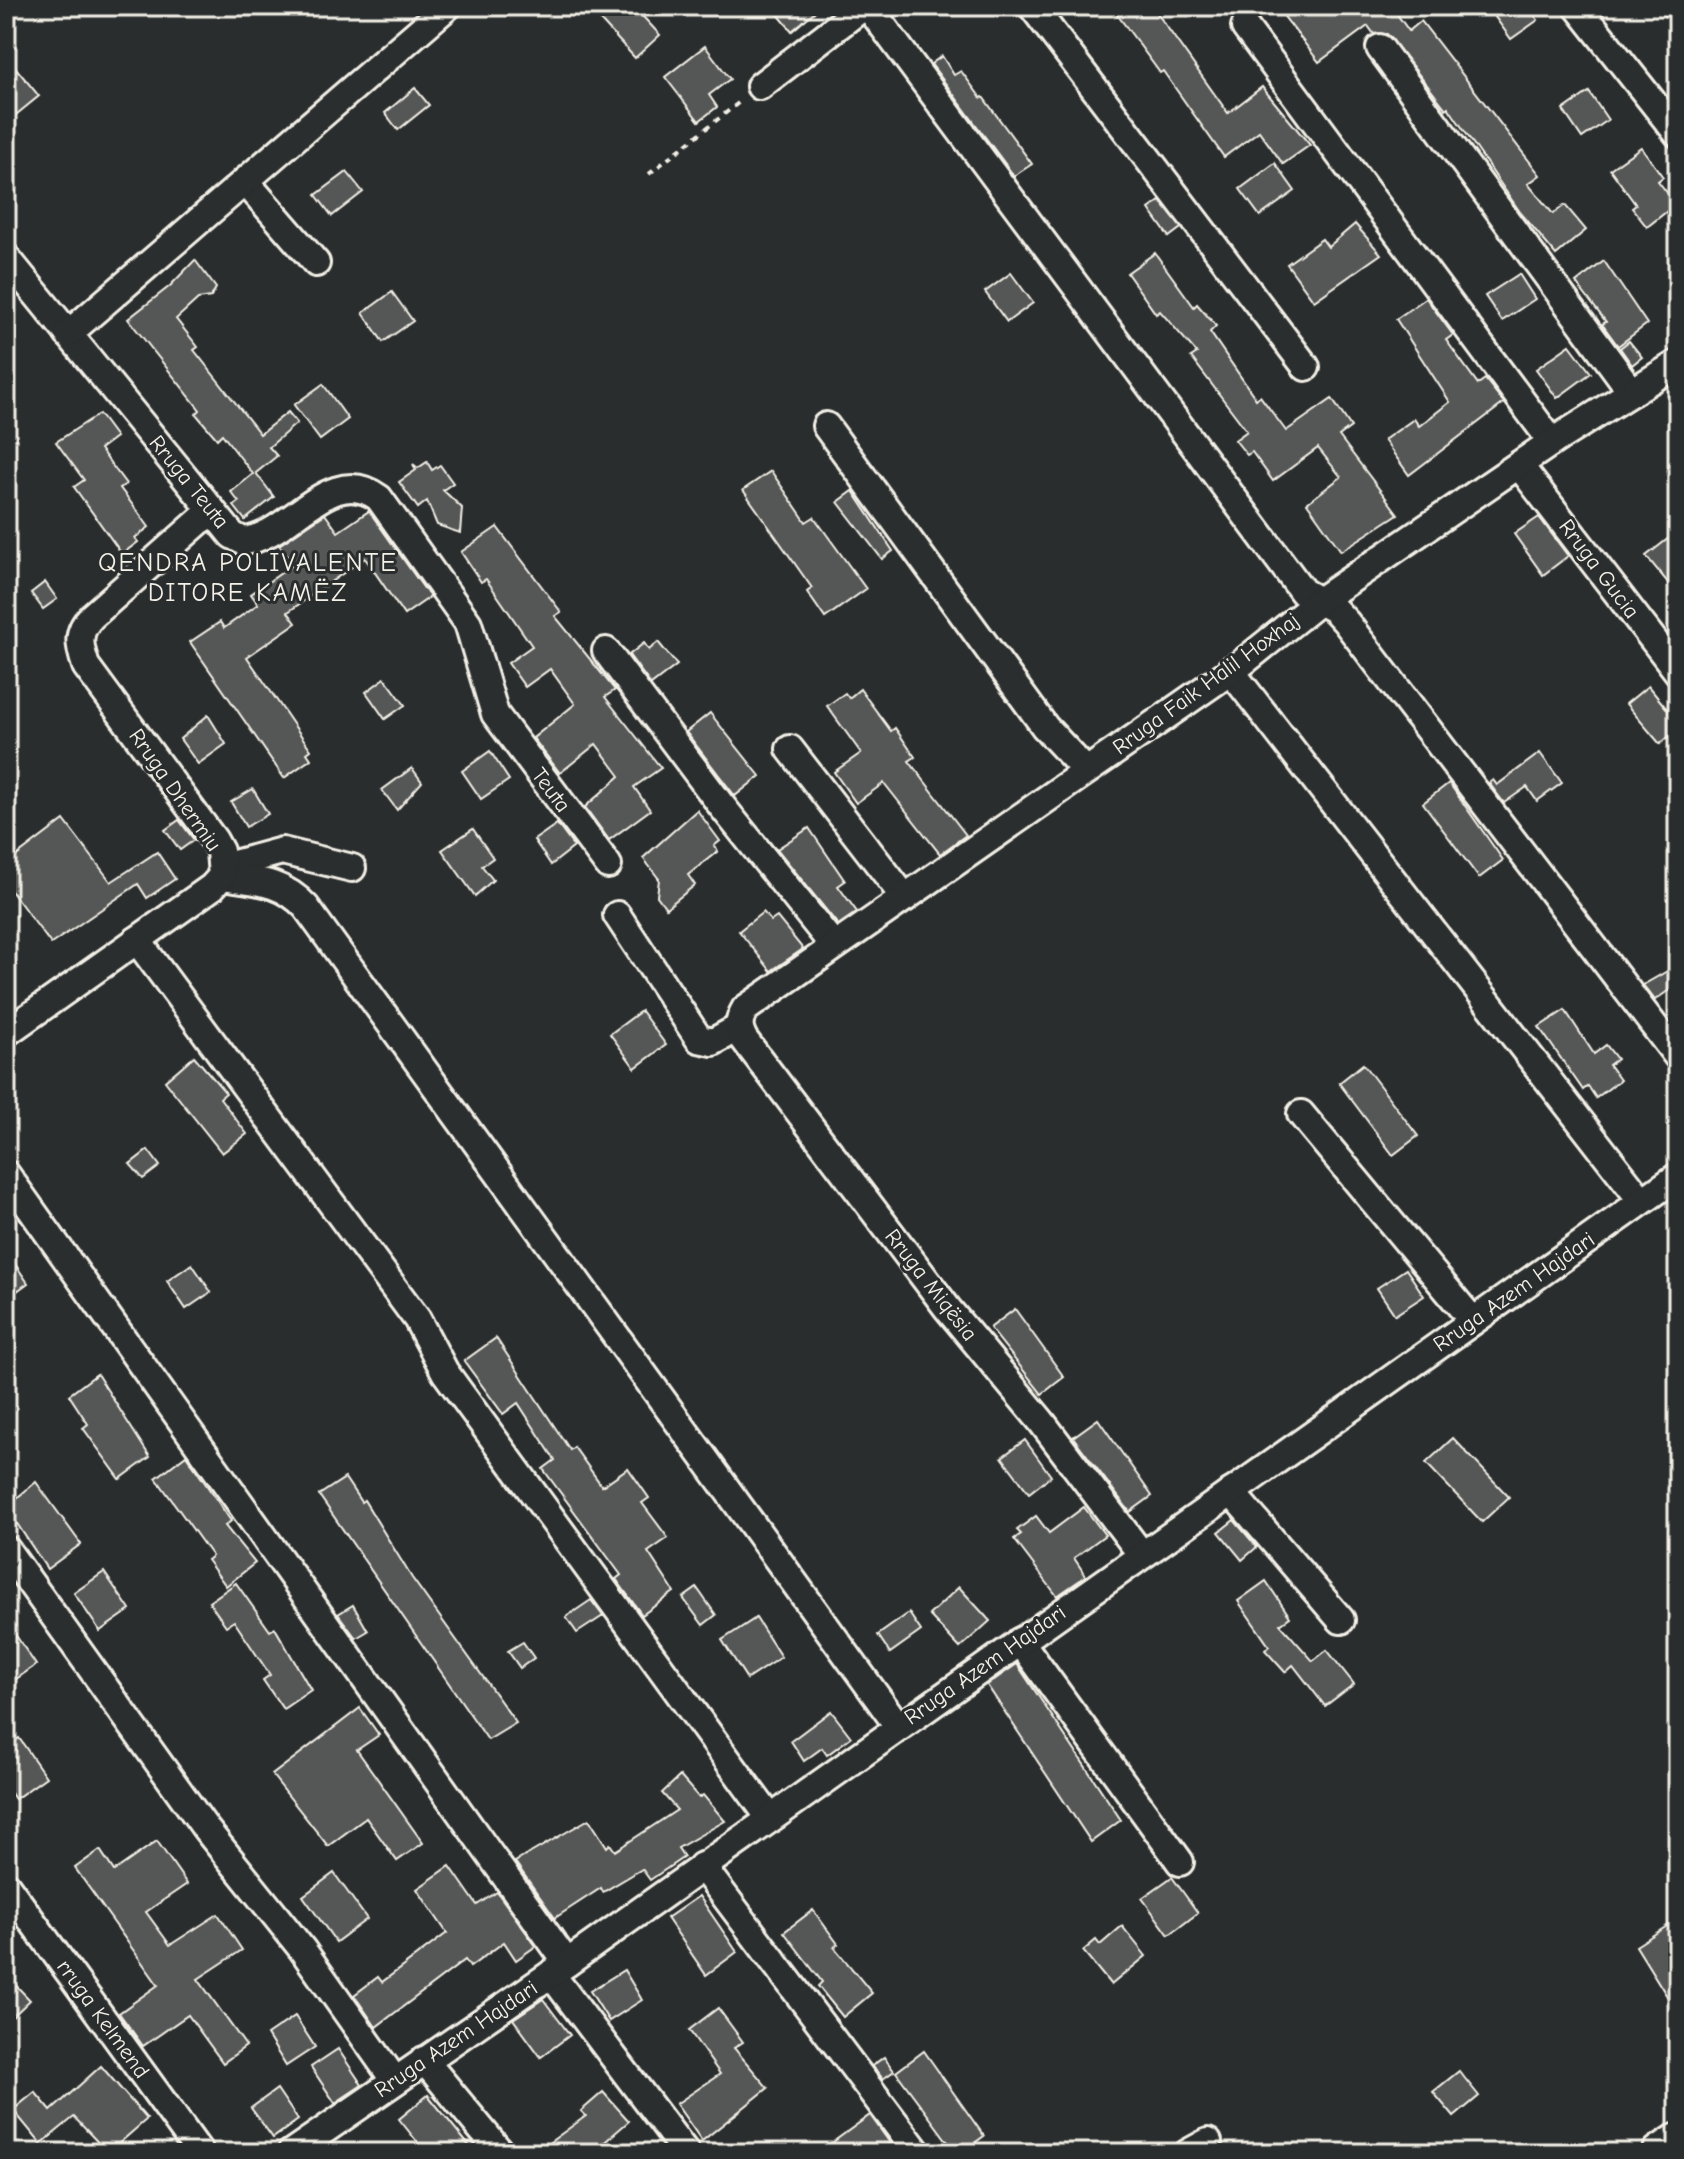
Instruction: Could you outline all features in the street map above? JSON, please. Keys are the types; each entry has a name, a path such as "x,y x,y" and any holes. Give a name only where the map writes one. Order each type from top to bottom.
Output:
{"main road":[{"path":"1660,2153 1678,2141"}],"street":[{"path":"68,334 448,6"},
{"path":"760,86 866,6 1294,580 1318,602 1334,609 1346,622 1678,1057"},
{"path":"1032,6 1306,367"},
{"path":"1577,6 1678,134"},
{"path":"1245,27 1552,442"},
{"path":"1380,48 1632,392"},
{"path":"245,181 316,263"},
{"name":"Rruga Teuta","path":"6,257 232,535 243,541 271,534 322,496 338,490 368,490 379,498 468,623 495,714"},
{"name":"Rruga Faik Halil Hoxhaj","path":"617,915 699,1039 713,1042 834,946 1230,670 1318,602 1676,361"},
{"path":"826,426 1045,727 1086,771"},
{"name":"Rruga Gucia","path":"1519,465 1678,672"},
{"name":"Rruga Dhermiu","path":"6,1033 212,887 223,871 214,840 86,666 79,639 82,626 92,616 212,510"},
{"path":"606,651 721,805 834,946"},
{"path":"1230,670 1642,1201"},
{"name":"Teuta","path":"495,714 608,865"},
{"path":"790,749 905,898"},
{"path":"223,871 282,851 352,868"},
{"path":"223,871 273,883 291,891 306,907 898,1726"},
{"path":"137,940 417,1319 445,1372 770,1818"},
{"name":"Rruga Miqësia","path":"742,1019 948,1309 1041,1421 1142,1555"},
{"path":"1301,1114 1473,1321"},
{"path":"6,1174 686,2153"},
{"name":"Rruga Azem Hajdari","path":"291,2153 559,1968 1678,1176"},
{"path":"1231,1492 1341,1620"},
{"path":"6,1549 206,1829 302,1949 395,2081"},
{"path":"1020,1641 1180,1862"},
{"path":"702,1866 918,2153"},
{"name":"rruga Kelmend","path":"6,1885 200,2153"},
{"path":"424,2060 501,2153"}],"path":[{"path":"649,174 760,86"}],"building":[{"path":"617,6 633,6 660,35 635,58 601,21"},
{"path":"771,6 821,6 792,31"},
{"path":"1111,6 1152,6 1228,113 1262,87 1310,145 1283,164 1259,131 1224,157 1163,71 1160,73"},
{"path":"1276,6 1391,6 1409,31 1421,21 1540,175 1528,184 1553,214 1565,205 1586,230 1556,255 1520,212 1448,107 1446,109 1387,34 1374,34 1368,26 1319,62"},
{"path":"1487,6 1528,6 1538,20 1511,39"},
{"path":"705,46 730,79 709,95 717,107 699,121 665,77"},
{"path":"6,56 39,96 6,123"},
{"path":"942,56 954,75 961,71 983,97 1032,164 1014,176 931,64"},
{"path":"415,88 429,105 398,130 385,113"},
{"path":"1589,92 1608,120 1582,138 1563,110"},
{"path":"1641,147 1663,177 1658,181 1676,204 1647,227 1632,208 1636,205 1610,169"},
{"path":"1275,163 1295,191 1260,216 1240,189"},
{"path":"347,172 363,192 332,216 316,195"},
{"path":"1160,201 1181,228 1169,237 1149,209"},
{"path":"1355,224 1381,254 1314,301 1287,264 1322,239 1328,247"},
{"path":"1155,253 1194,307 1197,304 1216,326 1210,332 1256,399 1260,396 1286,431 1332,399 1351,427 1339,436 1398,514 1341,551 1307,503 1341,477 1318,448 1273,481 1252,452 1247,455 1235,440 1247,431 1191,357 1197,353 1160,311 1156,314 1127,273"},
{"path":"195,260 216,288 211,297 198,299 176,319 198,347 194,350 260,434 288,412 297,423 269,447 277,456 256,473 274,497 245,520 234,506 239,502 231,492 253,474 222,434 217,439 196,414 200,410 128,319 170,286"},
{"path":"1604,261 1647,324 1618,346 1602,324 1606,322 1576,283"},
{"path":"1011,273 1033,303 1007,322 985,292"},
{"path":"1519,274 1535,299 1502,321 1485,296"},
{"path":"392,292 413,321 383,342 363,313"},
{"path":"1426,298 1453,335 1446,340 1478,384 1485,379 1504,403 1409,475 1384,440 1414,419 1419,426 1450,402 1396,319"},
{"path":"1629,341 1642,357 1632,365 1620,348"},
{"path":"1570,345 1591,373 1557,398 1536,369"},
{"path":"323,384 348,419 320,440 294,405"},
{"path":"99,414 116,437 100,449 126,484 120,488 149,527 135,538 138,542 122,554 74,487 84,480 56,442"},
{"path":"427,462 432,470 440,465 453,483 443,490 462,508 460,533 437,525 427,501 418,508 399,482 416,470 413,464 418,468"},
{"path":"771,471 806,522 814,517 866,589 825,618 807,592 812,588 743,490"},
{"path":"853,491 893,551 882,559 838,502"},
{"path":"369,511 430,597 404,615 365,558 288,612 296,623 247,657 311,750 307,753 311,759 284,778 190,642 220,622 224,628 258,604 251,594 294,564 279,545 325,514 338,532"},
{"path":"1539,517 1568,556 1543,575 1514,534"},
{"path":"497,527 561,612 555,616 615,690 605,697 661,768 634,787 650,810 609,840 585,807 620,776 596,744 560,773 533,738 575,704 550,669 525,687 508,663 532,646 486,579 481,582 461,552"},
{"path":"1678,531 1678,595 1646,556"},
{"path":"45,582 57,599 43,609 31,593"},
{"path":"658,642 677,665 651,685 629,655 644,643 649,650"},
{"path":"385,678 405,705 385,719 366,692"},
{"path":"1648,686 1678,722 1678,729 1660,744 1626,704"},
{"path":"860,689 891,731 895,728 915,757 909,761 966,835 940,854 884,783 856,803 834,772 861,753 827,706 845,693 849,698"},
{"path":"710,713 760,776 735,796 686,732"},
{"path":"208,715 226,744 198,764 180,739"},
{"path":"490,751 509,780 481,799 462,771"},
{"path":"1540,753 1562,783 1537,801 1527,787 1504,803 1489,783 1493,780 1497,785"},
{"path":"412,768 422,782 397,810 382,790"},
{"path":"1449,783 1503,860 1479,878 1423,803"},
{"path":"253,789 268,814 246,827 231,802"},
{"path":"697,810 720,841 714,846 718,851 688,875 695,885 666,908 657,896 659,879 643,858"},
{"path":"64,820 111,882 157,852 175,879 147,898 138,884 51,944 6,884 6,864"},
{"path":"179,820 194,840 180,850 165,830"},
{"path":"557,824 574,847 551,865 534,840"},
{"path":"809,828 845,881 838,886 857,912 838,925 777,849"},
{"path":"473,829 493,858 482,866 493,880 475,896 442,850"},
{"path":"763,912 771,921 777,917 803,949 771,971 739,931"},
{"path":"1678,965 1678,984 1655,1000 1643,985"},
{"path":"1565,1010 1594,1054 1606,1045 1617,1059 1609,1065 1620,1080 1596,1098 1588,1086 1583,1090 1539,1027"},
{"path":"641,1011 666,1045 635,1068 610,1034"},
{"path":"194,1056 226,1093 220,1098 247,1134 222,1153 165,1081"},
{"path":"1363,1064 1418,1136 1393,1155 1339,1083"},
{"path":"148,1150 160,1166 143,1179 130,1164"},
{"path":"6,1251 28,1283 6,1299"},
{"path":"192,1264 211,1292 186,1309 167,1281"},
{"path":"1406,1269 1424,1296 1395,1315 1377,1288"},
{"path":"1015,1309 1064,1377 1042,1394 990,1328"},
{"path":"496,1338 570,1450 574,1447 602,1486 628,1468 649,1498 642,1503 668,1538 648,1552 674,1592 642,1615 616,1579 621,1575 543,1469 555,1460 518,1403 503,1414 464,1361"},
{"path":"97,1374 150,1457 120,1479 83,1428 88,1424 69,1395"},
{"path":"1098,1419 1152,1496 1130,1512 1073,1437"},
{"path":"1453,1438 1509,1497 1482,1522 1426,1463"},
{"path":"1025,1440 1051,1476 1029,1493 1002,1457"},
{"path":"186,1455 231,1521 225,1526 255,1563 226,1586 207,1560 212,1556 156,1478"},
{"path":"345,1478 361,1502 364,1500 412,1578 516,1723 488,1740 319,1495"},
{"path":"36,1482 81,1544 47,1569 6,1507"},
{"path":"1084,1507 1105,1535 1074,1558 1086,1576 1057,1596 1014,1539 1021,1534 1017,1530 1036,1516 1049,1533"},
{"path":"1234,1520 1257,1547 1242,1560 1219,1532"},
{"path":"104,1572 130,1610 100,1631 74,1593"},
{"path":"1266,1581 1290,1617 1280,1624 1313,1661 1327,1650 1354,1684 1325,1706 1293,1665 1285,1672 1265,1650 1269,1646 1238,1601"},
{"path":"236,1583 270,1631 275,1628 311,1690 283,1709 263,1680 270,1675 234,1621 226,1626 209,1602"},
{"path":"959,1587 990,1621 960,1648 929,1615"},
{"path":"697,1588 716,1615 703,1625 683,1598"},
{"path":"591,1600 603,1616 577,1633 566,1617"},
{"path":"353,1605 368,1631 356,1638 338,1614"},
{"path":"909,1613 921,1631 890,1653 878,1635"},
{"path":"756,1618 781,1657 747,1679 722,1640"},
{"path":"6,1621 36,1665 6,1686"},
{"path":"523,1642 534,1658 520,1668 508,1651"},
{"path":"1017,1664 1121,1820 1091,1842 987,1685"},
{"path":"360,1708 379,1735 357,1750 423,1843 397,1861 366,1818 328,1846 272,1775"},
{"path":"831,1711 851,1737 827,1755 822,1748 804,1761 791,1741"},
{"path":"19,1738 46,1777 15,1799 6,1786 6,1747"},
{"path":"680,1776 699,1798 703,1795 725,1821 678,1848 684,1857 650,1880 642,1869 603,1892 601,1888 555,1918 515,1862 589,1819 607,1847 610,1844 615,1851 677,1810 662,1793"},
{"path":"157,1841 187,1884 146,1912 170,1945 218,1914 242,1950 198,1979 246,2046 223,2063 188,2015 143,2046 119,2013 158,1985 75,1868 100,1850 114,1871"},
{"path":"450,1866 477,1905 497,1892 536,1946 516,1960 504,1942 470,1967 465,1960 376,2027 354,1995 378,1977 382,1982 447,1933 417,1889"},
{"path":"334,1873 367,1919 336,1942 303,1896"},
{"path":"1172,1877 1198,1913 1169,1935 1142,1898"},
{"path":"699,1896 737,1952 706,1975 667,1918"},
{"path":"813,1910 838,1944 834,1947 872,1993 843,2017 818,1986 822,1982 784,1932"},
{"path":"1678,1919 1678,2014 1636,1946"},
{"path":"1122,1926 1146,1956 1111,1985 1083,1951 1096,1940 1100,1945"},
{"path":"624,1970 642,2000 609,2021 590,1991"},
{"path":"6,1975 30,2000 6,2023"},
{"path":"543,1999 570,2035 541,2057 513,2019"},
{"path":"718,2008 743,2042 734,2048 768,2088 702,2141 676,2104 720,2074 689,2030"},
{"path":"295,2016 315,2047 286,2066 267,2035"},
{"path":"338,2049 362,2085 335,2103 311,2067"},
{"path":"924,2051 984,2136 961,2153 956,2153 896,2072"},
{"path":"884,2057 894,2071 883,2079 872,2066"},
{"path":"101,2066 147,2119 108,2153 74,2117 41,2144 13,2110 35,2092 51,2111"},
{"path":"1459,2071 1479,2096 1454,2117 1433,2092"},
{"path":"277,2089 298,2120 273,2138 251,2108"},
{"path":"603,2092 629,2121 592,2153 535,2153 586,2116 581,2111"},
{"path":"428,2095 475,2153 426,2153 399,2119"},
{"path":"870,2115 890,2143 875,2153 818,2153"}],"district":[{"name":"QENDRA POLIVALENTE DITORE KAMËZ","path":"248,578"}]}
